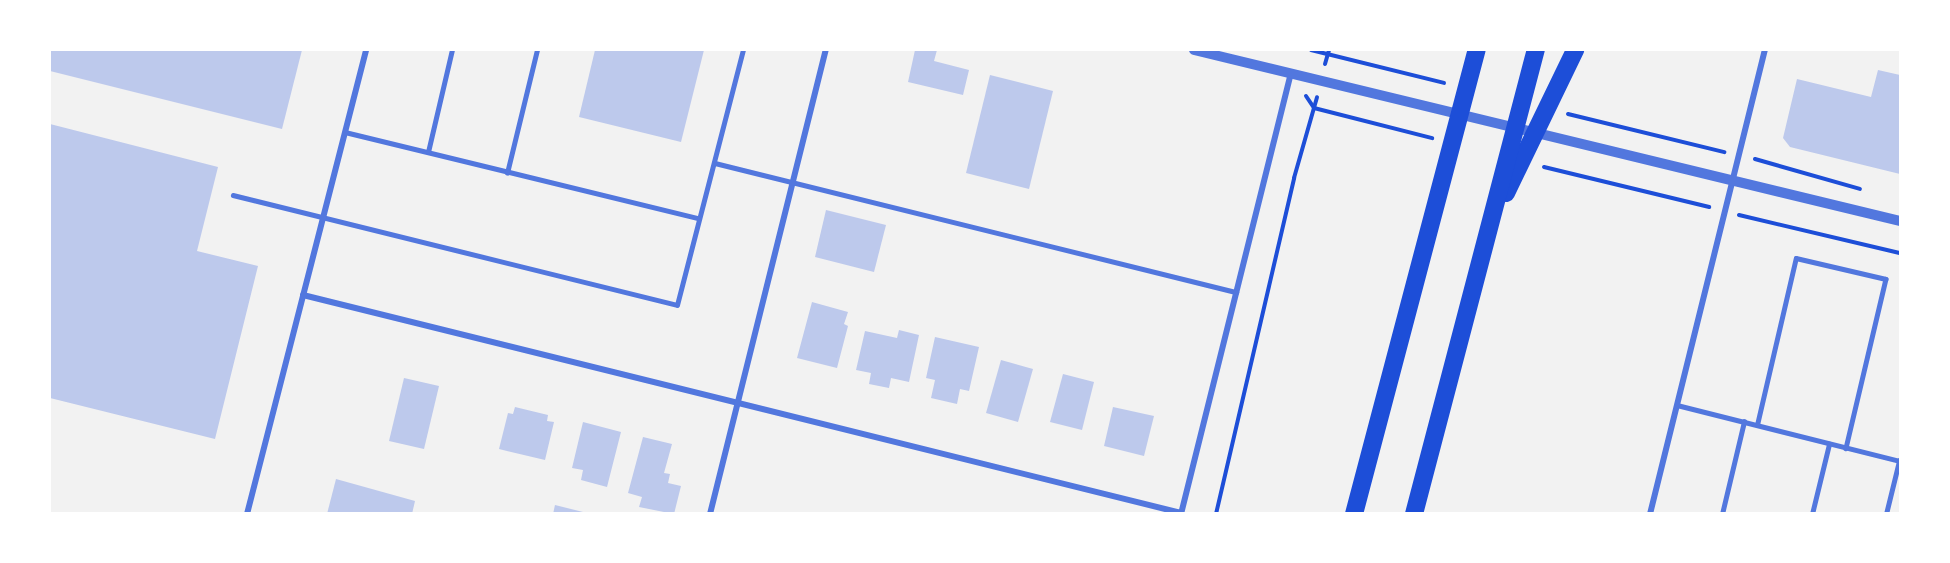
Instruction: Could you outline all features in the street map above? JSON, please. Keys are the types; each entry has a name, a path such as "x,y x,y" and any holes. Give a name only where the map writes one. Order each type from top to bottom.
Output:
{"highway":[{"path":"1354,513 1477,50"},
{"path":"1414,513 1536,50"},
{"path":"1486,236 1575,50"}],"street":[{"path":"247,513 366,50"},
{"path":"710,513 826,50"},
{"path":"1194,50 1900,221"},
{"path":"1650,513 1765,50"},
{"path":"303,295 737,405 1181,513 1291,73"}],"lane":[{"path":"428,152 452,50"},
{"path":"507,173 537,50"},
{"path":"233,195 677,305 743,50"},
{"path":"345,132 699,218"},
{"path":"715,163 792,185 1236,292"},
{"path":"1757,425 1796,258 1886,279 1846,448"},
{"path":"1677,405 1900,461 1886,513"},
{"path":"1722,513 1744,422"},
{"path":"1812,513 1829,444"}],"path":[{"path":"1311,50 1407,73"},
{"path":"1216,513 1293,178 1321,81"},
{"path":"1314,108 1435,138"},
{"path":"1590,119 1739,156 1862,190"},
{"path":"1539,165 1900,253"}],"building":[{"path":"50,50 302,50 282,129 50,71"},
{"path":"595,50 704,50 681,142 579,117"},
{"path":"915,50 937,50 934,61 969,70 963,95 908,82"},
{"path":"1878,70 1900,75 1900,174 1790,147 1783,138 1797,79 1871,97"},
{"path":"990,75 1053,91 1029,189 966,173"},
{"path":"50,124 218,167 197,251 258,266 215,439 50,398"},
{"path":"826,210 886,225 874,272 815,257"},
{"path":"812,302 848,312 844,324 848,326 837,368 797,358"},
{"path":"899,330 919,335 909,382 891,378 889,388 869,384 871,373 856,370 865,331 897,338"},
{"path":"935,337 979,347 969,391 960,389 957,404 931,398 935,380 926,378"},
{"path":"1001,360 1033,369 1018,422 986,413"},
{"path":"1063,374 1094,382 1082,430 1050,422"},
{"path":"404,378 439,386 424,449 389,441"},
{"path":"515,407 548,415 547,421 554,422 545,460 499,449 508,413 513,414"},
{"path":"1113,407 1154,416 1144,456 1104,446"},
{"path":"583,422 621,432 607,487 581,480 583,470 572,468"},
{"path":"643,437 672,444 664,473 670,474 668,483 681,486 674,514 639,507 642,497 628,493"},
{"path":"336,479 415,501 412,514 327,514"},
{"path":"555,505 587,513 587,514 553,514"}]}
